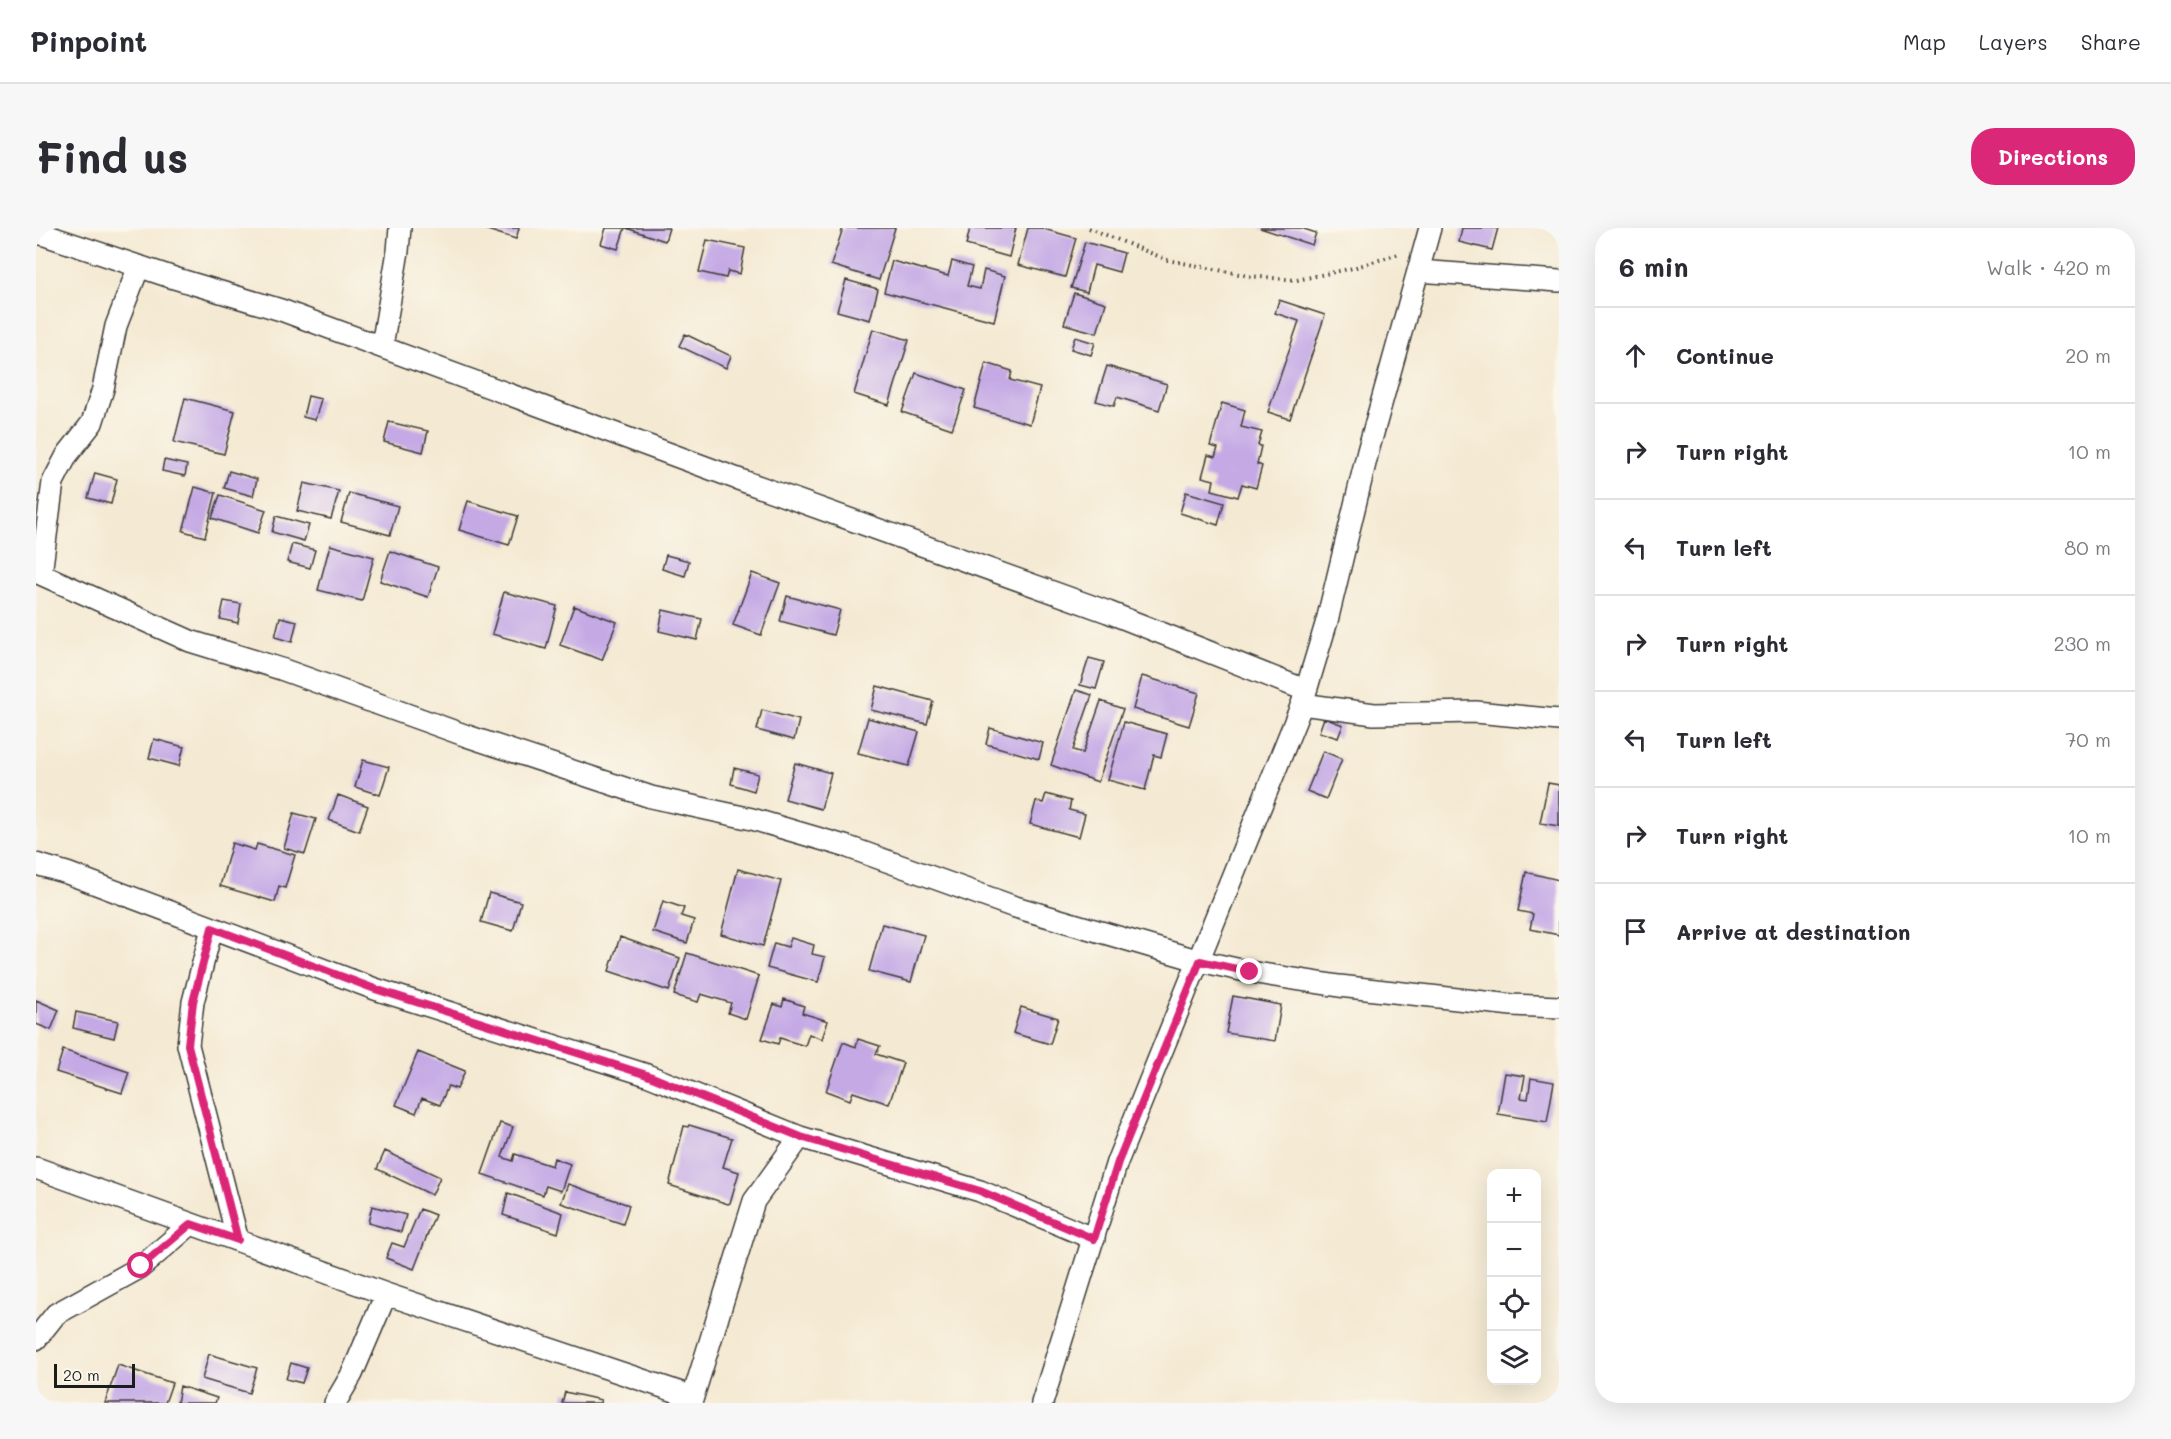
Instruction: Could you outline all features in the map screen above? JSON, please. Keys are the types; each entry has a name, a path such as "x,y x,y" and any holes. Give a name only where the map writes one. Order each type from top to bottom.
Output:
{"street":[{"path":"382,346 400,228"},
{"path":"36,232 281,309 735,478 1108,612 1304,697 1374,714 1476,712 1559,720"},
{"path":"1042,1403 1118,1162 1304,697 1327,621 1368,451 1428,237"},
{"path":"139,266 116,326 103,389 92,423 67,455 53,482 38,573 190,641 281,669 467,736 651,797 752,819 848,847 1012,906 1200,961 1250,972 1340,986 1512,1005 1559,1007"},
{"path":"1418,271 1559,281"},
{"path":"36,864 67,873 375,989 647,1075 801,1137 980,1191 1094,1239"},
{"path":"212,928 193,1002 188,1045 238,1240"},
{"path":"36,1168 386,1294 692,1400 754,1200 801,1137"},
{"path":"36,1339 56,1314 141,1266 191,1224"},
{"path":"336,1403 352,1374 386,1294"}],"path":[{"path":"1089,228 1168,260 1249,276 1297,280 1353,268 1428,237"}],"building":[{"path":"481,228 519,228 516,239"},
{"path":"606,228 625,228 618,249 601,244"},
{"path":"626,228 669,228 665,241"},
{"path":"843,228 895,228 879,280 831,265"},
{"path":"970,228 1016,228 1009,257 966,245"},
{"path":"1028,228 1040,228 1076,238 1065,277 1018,265"},
{"path":"1260,228 1301,228 1316,233 1312,245"},
{"path":"1462,228 1498,228 1492,250 1459,242"},
{"path":"707,240 745,248 740,274 728,271 726,278 699,272"},
{"path":"1085,242 1124,253 1119,272 1094,265 1087,292 1071,288"},
{"path":"892,261 948,276 952,261 972,267 967,286 980,289 984,270 1005,276 994,321 884,292"},
{"path":"846,280 878,289 870,320 837,311"},
{"path":"1074,293 1106,303 1097,333 1064,324"},
{"path":"1279,300 1325,315 1290,419 1268,412 1299,321 1275,313"},
{"path":"873,329 909,340 889,405 854,394"},
{"path":"685,334 731,356 726,368 679,346"},
{"path":"1075,337 1095,343 1091,355 1071,349"},
{"path":"986,363 1012,371 1010,380 1040,388 1030,424 974,408"},
{"path":"1107,366 1167,384 1159,410 1117,397 1114,406 1096,401"},
{"path":"916,373 966,390 952,429 902,412"},
{"path":"308,396 321,399 315,420 303,417"},
{"path":"185,398 235,411 224,454 174,442"},
{"path":"1222,403 1245,410 1241,427 1262,432 1258,445 1261,446 1257,464 1262,466 1256,488 1242,484 1238,497 1212,490 1214,480 1202,477 1208,455 1215,457 1218,448 1210,446"},
{"path":"389,422 428,431 423,452 384,442"},
{"path":"164,460 187,465 185,476 162,471"},
{"path":"229,471 257,479 253,496 224,488"},
{"path":"95,473 117,479 111,504 88,498"},
{"path":"304,483 339,491 331,519 297,511"},
{"path":"195,487 216,493 205,537 183,531"},
{"path":"1186,492 1224,503 1218,525 1180,513"},
{"path":"349,493 398,506 390,535 341,522"},
{"path":"220,495 266,510 258,533 212,518"},
{"path":"468,501 518,516 509,545 459,530"},
{"path":"276,516 309,525 304,541 272,532"},
{"path":"292,544 315,550 310,568 287,562"},
{"path":"330,545 374,557 362,601 318,590"},
{"path":"390,551 438,567 428,597 380,581"},
{"path":"666,555 689,561 685,576 662,569"},
{"path":"752,573 780,583 761,635 733,625"},
{"path":"504,592 557,606 546,649 492,634"},
{"path":"787,596 840,610 833,635 780,621"},
{"path":"224,601 241,604 238,623 220,619"},
{"path":"574,606 617,622 602,660 560,645"},
{"path":"663,610 702,619 697,640 659,631"},
{"path":"280,617 297,621 292,642 275,637"},
{"path":"1089,658 1104,662 1096,689 1080,685"},
{"path":"1142,676 1199,693 1189,726 1133,709"},
{"path":"877,686 933,701 927,724 871,710"},
{"path":"1076,690 1092,695 1073,750 1083,753 1101,701 1123,709 1098,782 1051,765"},
{"path":"762,710 799,720 794,740 757,730"},
{"path":"868,718 919,732 909,766 858,753"},
{"path":"1324,718 1343,725 1338,738 1319,732"},
{"path":"1124,722 1167,734 1161,757 1154,755 1145,790 1108,780"},
{"path":"990,728 1043,743 1039,759 986,744"},
{"path":"154,739 184,747 179,766 149,758"},
{"path":"1323,751 1342,759 1326,799 1307,791"},
{"path":"363,760 389,767 380,795 355,787"},
{"path":"795,763 831,773 821,809 785,799"},
{"path":"734,768 758,774 754,791 731,784"},
{"path":"1548,783 1559,785 1559,826 1540,823"},
{"path":"1046,794 1071,801 1069,810 1085,814 1079,837 1030,824 1036,801 1043,803"},
{"path":"338,795 368,806 359,831 329,820"},
{"path":"294,813 316,819 305,854 284,848"},
{"path":"232,843 255,850 257,844 295,855 285,888 279,886 275,902 220,886"},
{"path":"738,869 781,881 763,946 721,934"},
{"path":"1526,872 1559,880 1559,935 1530,929 1533,914 1518,911"},
{"path":"489,893 521,902 513,931 481,922"},
{"path":"663,901 684,908 681,916 694,920 687,943 653,932"},
{"path":"882,924 924,935 911,982 869,971"},
{"path":"620,937 680,958 669,991 609,971"},
{"path":"791,938 814,945 812,954 825,957 818,982 767,968 774,943 788,947"},
{"path":"687,953 759,976 746,1019 728,1013 731,1003 701,994 698,1002 674,995"},
{"path":"1233,996 1281,1005 1275,1041 1226,1033"},
{"path":"784,999 804,1006 802,1013 828,1021 822,1039 809,1034 805,1046 780,1038 778,1044 762,1039 774,1004 782,1007"},
{"path":"36,1000 59,1010 51,1030 36,1024"},
{"path":"1021,1007 1058,1018 1050,1044 1013,1033"},
{"path":"76,1012 118,1021 114,1038 73,1028"},
{"path":"858,1039 880,1046 876,1054 903,1063 889,1104 853,1092 850,1100 826,1091 843,1042 856,1047"},
{"path":"63,1050 129,1072 122,1093 56,1072"},
{"path":"418,1052 465,1071 457,1089 448,1086 440,1105 422,1098 416,1113 396,1105"},
{"path":"1505,1073 1525,1076 1521,1098 1528,1099 1531,1078 1554,1082 1547,1122 1498,1114"},
{"path":"500,1123 513,1127 502,1157 513,1161 515,1154 552,1166 554,1158 570,1164 561,1191 546,1186 543,1195 482,1174"},
{"path":"689,1125 732,1138 723,1167 739,1172 730,1203 669,1185 684,1126"},
{"path":"385,1151 440,1177 432,1195 377,1169"},
{"path":"568,1184 629,1205 623,1224 561,1203"},
{"path":"508,1193 563,1213 558,1233 503,1215"},
{"path":"372,1206 406,1215 401,1232 368,1223"},
{"path":"420,1209 435,1215 414,1269 386,1258 392,1243 404,1247"},
{"path":"209,1354 257,1368 249,1393 202,1379"},
{"path":"291,1363 307,1368 302,1383 286,1379"},
{"path":"118,1365 172,1383 165,1403 105,1403"},
{"path":"180,1386 217,1398 215,1403 177,1403"},
{"path":"565,1392 601,1400 600,1403 562,1403"}],"route":[{"path":"141,1266 191,1224 238,1240 188,1045 193,1002 212,928 375,989 647,1075 801,1137 980,1191 1094,1239 1118,1162 1200,961 1250,972"}]}
